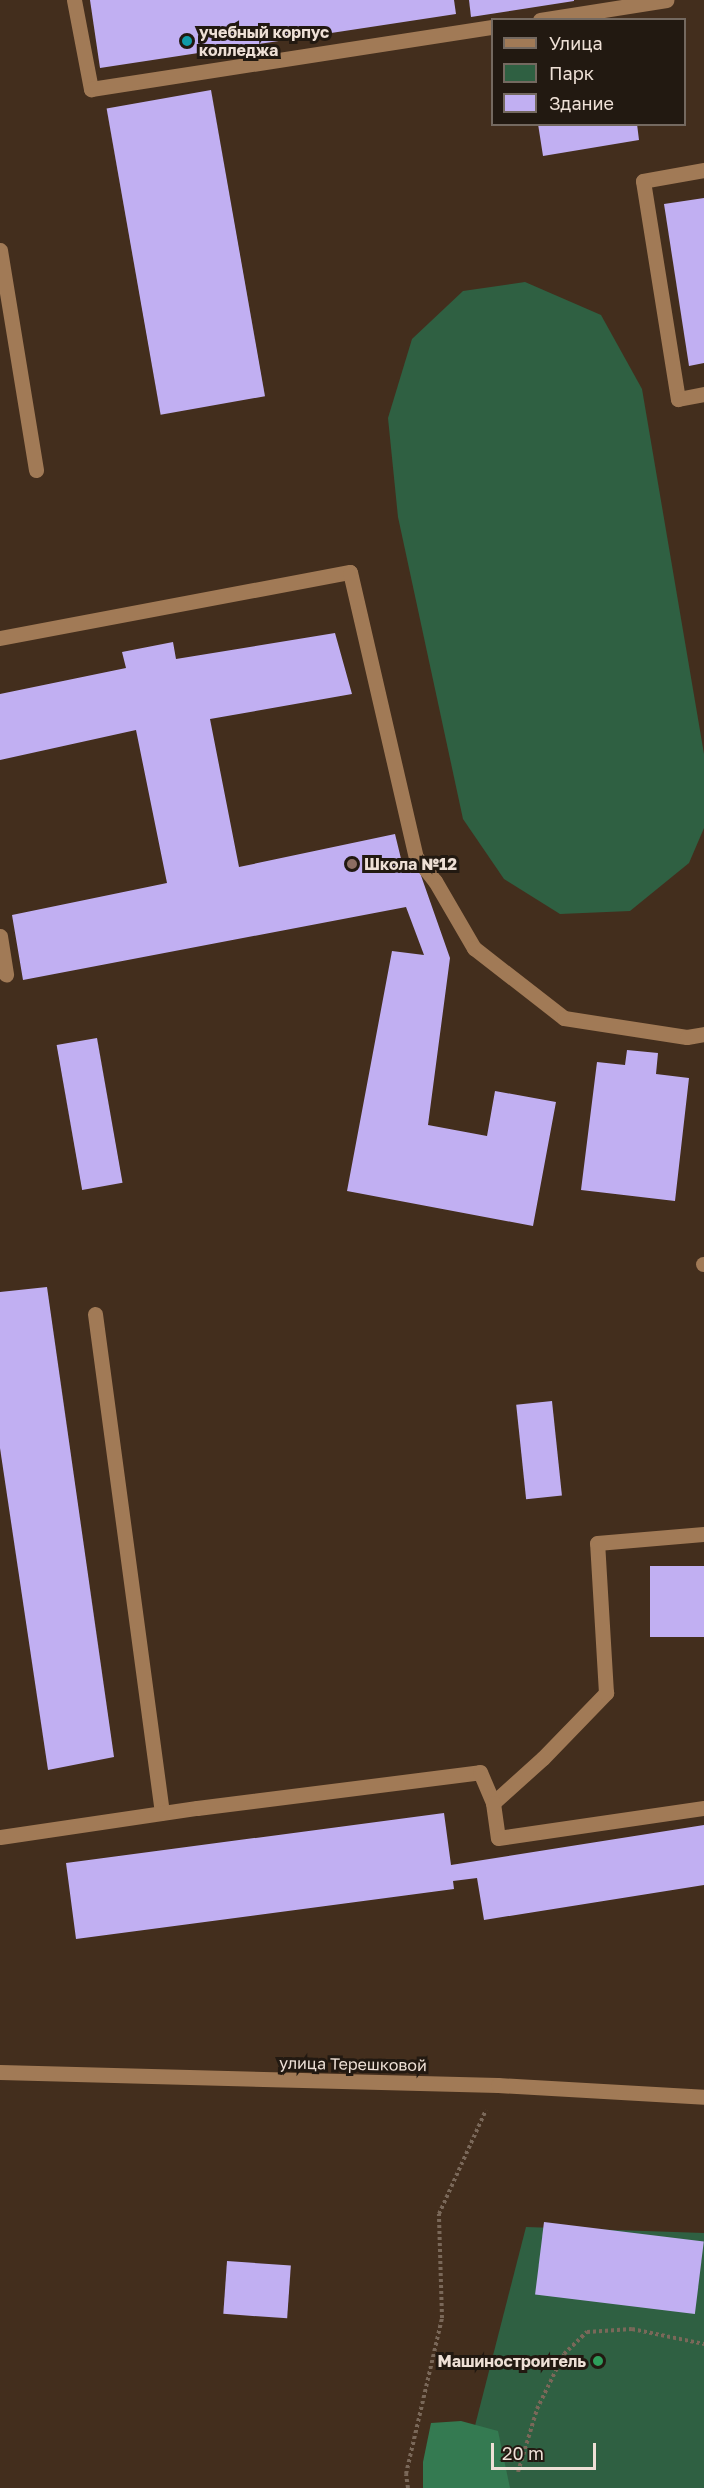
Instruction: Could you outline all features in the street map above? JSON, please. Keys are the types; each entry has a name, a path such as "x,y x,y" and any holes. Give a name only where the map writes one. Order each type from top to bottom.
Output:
{"street":[{"path":"74,0 91,89 491,27"},
{"path":"553,18 666,0"},
{"path":"704,170 643,181 678,399 704,394"},
{"path":"0,250 36,470"},
{"path":"0,638 350,572 416,857 435,880 474,948 564,1018 687,1037 704,1034"},
{"path":"0,936 6,975"},
{"path":"95,1314 162,1813"},
{"path":"493,1803 543,1758 606,1693 597,1543 704,1534"},
{"path":"0,1838 162,1813 480,1772 493,1803 498,1838 704,1808"},
{"name":"улица Терешковой","path":"0,2072 498,2085 704,2097"}],"path":[{"path":"408,2488 406,2474 442,2318 439,2214 498,2085"},
{"path":"518,2472 537,2409 564,2354 586,2332 632,2329 704,2344"}],"green space":[{"path":"525,282 601,315 642,389 704,754 704,828 689,863 630,911 560,914 504,879 463,819 398,517 388,418 412,339 463,291"},
{"name":"Машиностроитель","path":"526,2227 704,2233 704,2488 459,2488"},
{"path":"461,2421 498,2431 510,2488 423,2488 423,2462 431,2423"}],"building":[{"name":"учебный корпус колледжа","path":"90,0 454,0 456,14 100,68"},
{"path":"469,0 574,0 574,1 471,17"},
{"path":"211,90 265,396 161,415 107,108"},
{"path":"538,126 637,126 639,140 543,156"},
{"path":"704,198 704,363 689,366 664,204"},
{"path":"335,633 352,694 210,719 239,867 395,834 404,871 418,867 450,958 428,1125 487,1136 495,1091 556,1102 533,1226 347,1191 392,951 424,955 406,907 23,980 12,915 167,883 136,730 0,760 0,694 126,668 122,652 173,642 176,659"},
{"path":"97,1038 123,1183 82,1190 57,1045"},
{"path":"627,1050 658,1053 656,1074 689,1078 675,1201 581,1190 597,1062 625,1065"},
{"path":"47,1287 114,1757 48,1770 0,1448 0,1292"},
{"path":"552,1401 562,1495 526,1499 516,1405"},
{"path":"650,1566 704,1566 704,1637 650,1637"},
{"path":"444,1813 451,1865 704,1825 704,1885 484,1920 477,1878 453,1881 454,1889 76,1939 66,1863"},
{"path":"544,2222 704,2242 695,2314 535,2294"},
{"path":"227,2261 291,2265 287,2318 223,2314"}],"place":[{"name":"учебный корпус колледжа","path":"187,41"},
{"name":"Школа №12","path":"352,864"},
{"name":"Машиностроитель","path":"598,2361"}]}
